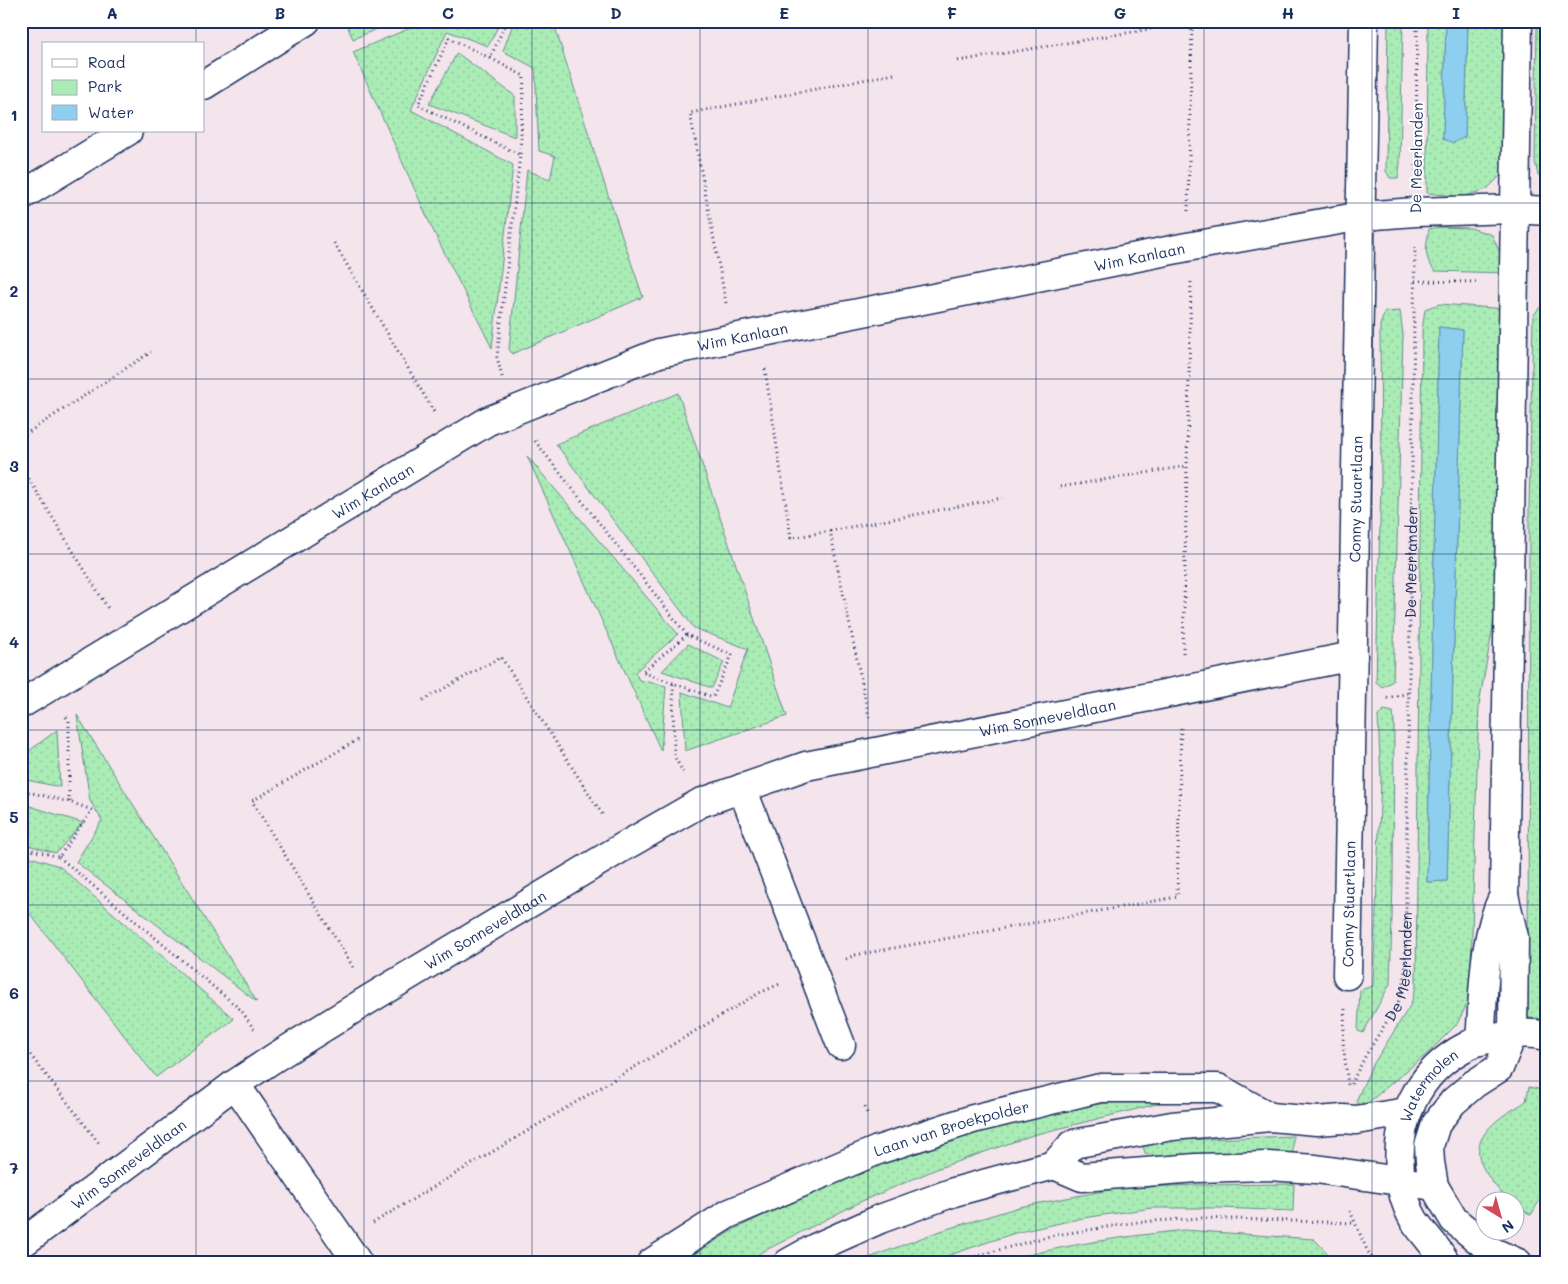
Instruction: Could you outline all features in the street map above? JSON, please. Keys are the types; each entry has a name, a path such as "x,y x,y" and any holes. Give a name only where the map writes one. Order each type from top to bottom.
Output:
{"street":[{"path":"205,84 306,21"},
{"name":"Conny Stuartlaan","path":"1347,975 1364,21"},
{"path":"1512,1033 1514,937 1504,895 1518,21"},
{"path":"21,196 126,132"},
{"name":"Wim Kanlaan","path":"21,704 488,421 659,352 1190,247 1362,216 1415,212 1515,209 1547,211"},
{"name":"Wim Sonneveldlaan","path":"21,1244 235,1084 274,1058 623,847 700,803 806,766 1353,656"},
{"path":"742,788 840,1045"},
{"path":"1480,1041 1488,952 1496,910 1504,895"},
{"name":"Watermolen","path":"1446,1263 1437,1248 1414,1220 1400,1182 1400,1146 1406,1112 1430,1074 1470,1044 1512,1033 1531,1032 1547,1036"},
{"name":"Watermolen","path":"1512,1033 1499,1068 1474,1084 1453,1102 1436,1124 1429,1146 1434,1186 1454,1220 1492,1252 1518,1263"},
{"path":"235,1084 351,1252"},
{"name":"Laan van Broekpolder","path":"651,1263 728,1214 878,1150 973,1119 1100,1088 1218,1088 1270,1117"},
{"name":"Laan van Broekpolder","path":"1054,1165 1073,1144 1172,1126 1270,1117 1317,1121 1356,1120 1406,1112"},
{"path":"788,1263 815,1248 880,1219 954,1192 1054,1165 1082,1177 1173,1169 1268,1166 1324,1170 1434,1186"}],"path":[{"path":"490,58 506,21"},
{"path":"351,1252 759,993 855,956 1177,897 1187,466 1192,21 958,61"},
{"name":"De Meerlanden","path":"1347,975 1343,1042 1348,1090 1366,1055 1398,1005 1405,971 1418,21"},
{"path":"520,155 418,105 449,38 524,76 520,155 497,357 512,412 687,635 732,655 713,697 642,672 687,635"},
{"path":"732,339 690,113 894,74"},
{"path":"334,244 452,442"},
{"path":"760,333 791,538 1002,498"},
{"path":"21,437 151,352"},
{"path":"21,466 127,640"},
{"path":"1060,487 1187,466"},
{"path":"830,531 877,752"},
{"path":"423,700 501,657 623,847"},
{"path":"673,683 674,756 700,803"},
{"path":"47,688 69,721 70,802"},
{"path":"360,739 252,801 371,998"},
{"path":"21,801 24,791 70,802 92,810 59,857"},
{"path":"21,848 59,857 241,1010 274,1058"},
{"path":"21,1043 120,1169"},
{"path":"951,1263 1050,1236 1138,1222 1202,1218 1354,1223 1375,1263"}],"green space":[{"path":"345,21 396,21 353,39"},
{"path":"427,21 501,21 488,46 447,31 411,110 513,165 492,348 432,228 353,52"},
{"path":"514,21 553,21 607,192 643,297 512,354 509,349 527,170 550,180 555,156 539,151 535,68 503,51"},
{"path":"1388,21 1403,21 1400,164 1398,178 1390,178 1386,171"},
{"path":"1428,21 1446,21 1443,139 1465,137 1468,21 1508,21 1508,168 1487,189 1463,197 1427,193"},
{"path":"1537,21 1547,21 1546,177 1538,175 1535,162"},
{"path":"457,53 515,96 515,137 429,104"},
{"path":"1437,227 1471,228 1492,235 1502,257 1505,273 1435,271 1427,256 1426,247 1429,229"},
{"path":"1439,304 1507,309 1495,615 1479,704 1470,998 1457,1024 1429,1052 1369,1102 1360,1106 1356,1101 1371,1068 1411,1004 1416,986 1422,331 1425,309","holes":["1439,327 1463,330 1447,881 1427,882"]},
{"path":"1540,307 1547,309 1547,1019 1528,1018 1529,510 1533,316"},
{"path":"1400,311 1403,335 1393,681 1382,687 1376,682 1381,483 1380,325 1385,312"},
{"path":"678,393 787,716 685,751 682,692 727,708 748,649 694,628 556,444"},
{"path":"527,456 678,634 635,672 639,680 666,686 661,751"},
{"path":"688,644 724,662 712,688 662,671"},
{"path":"1384,710 1393,712 1394,721 1390,984 1363,1033 1358,1031 1360,990 1373,986 1381,779 1378,716"},
{"path":"77,715 257,1002 76,862 102,820 90,801"},
{"path":"57,730 60,787 22,779 21,783 21,757"},
{"path":"30,806 83,823 56,853 21,843"},
{"path":"21,854 59,866 234,1019 156,1077 21,902"},
{"path":"1529,1087 1547,1091 1547,1188 1531,1215 1526,1212 1526,1192 1500,1192 1482,1166 1479,1156 1479,1146 1484,1135 1507,1113 1526,1101"},
{"path":"1157,1096 1157,1104 1033,1135 939,1168 862,1201 762,1252 745,1263 680,1263 733,1230 815,1190 913,1150 1043,1112"},
{"path":"1293,1136 1293,1154 1157,1156 1145,1153 1143,1146 1153,1141"},
{"path":"1294,1184 1293,1211 1152,1208 1083,1218 1015,1233 926,1263 856,1263 937,1232 1019,1207 1119,1188"},
{"path":"1184,1230 1314,1239 1337,1263 1218,1263 1171,1259 1149,1263 999,1263 1044,1251 1090,1242"}],"water":[{"path":"1446,21 1468,21 1465,137 1453,143 1443,139"},
{"path":"1439,327 1463,330 1447,881 1427,882"}]}
